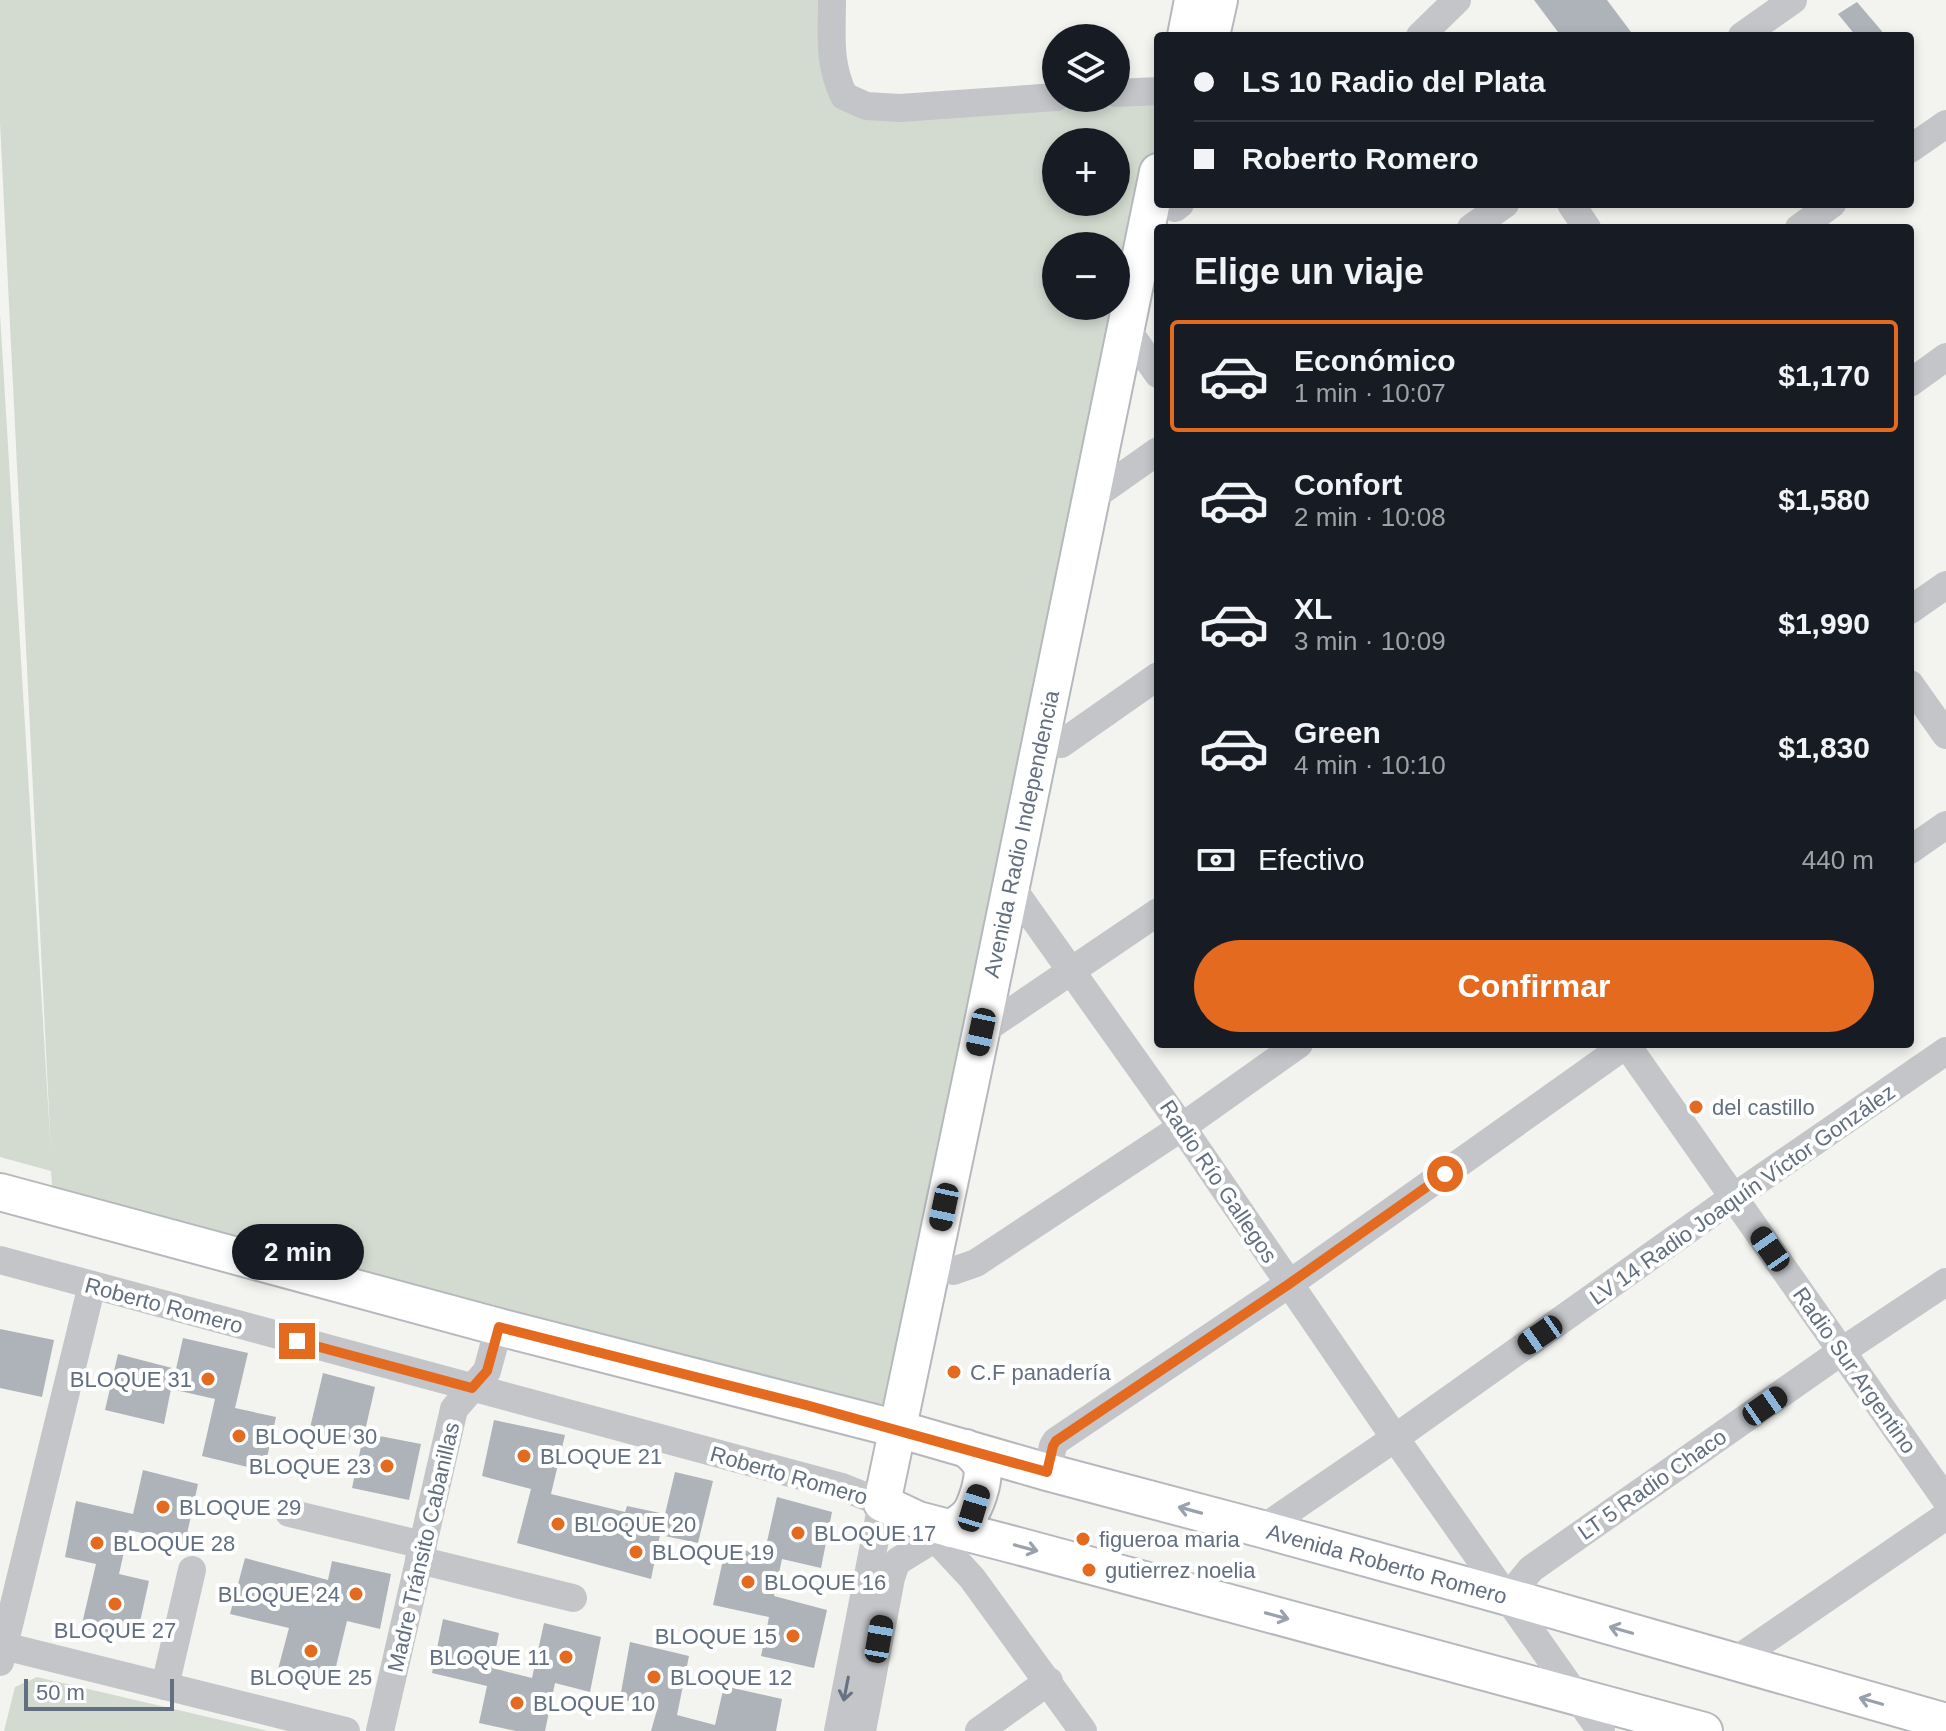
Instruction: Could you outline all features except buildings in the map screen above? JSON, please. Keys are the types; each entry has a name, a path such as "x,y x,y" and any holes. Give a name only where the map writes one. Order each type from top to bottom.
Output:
{"main road":[{"path":"1187,32 1193,0"},
{"path":"1212,32 1219,0"},
{"name":"Avenida Radio Independencia","path":"1142,351 1155,208"},
{"name":"Avenida Radio Independencia","path":"882,1503 993,1024 1103,490 1154,302"},
{"name":"Avenida Radio Independencia","path":"1019,897 1061,744 1103,490"},
{"name":"Avenida Radio Independencia","path":"950,1526 983,1476 982,1466 977,1458 930,1419 927,1394 953,1271 993,1024"},
{"name":"Avenida Roberto Romero","path":"0,1192 499,1327 898,1429 1508,1597 1946,1722"},
{"name":"Avenida Roberto Romero","path":"826,1411 876,1435 888,1453 890,1467"},
{"path":"882,1503 1018,1546 1704,1731"}],"street":[{"path":"832,0 831,53 836,78 844,96 866,106 900,108 1042,98"},
{"path":"1748,32 1793,0"},
{"path":"1425,32 1446,13"},
{"path":"1130,92 1154,91"},
{"path":"1914,146 1946,124"},
{"path":"1477,224 1499,208"},
{"path":"1804,224 1826,208"},
{"path":"1914,380 1946,357"},
{"path":"1103,490 1154,454"},
{"path":"1914,607 1946,585"},
{"path":"1061,744 1154,679"},
{"path":"1914,690 1946,735"},
{"path":"1914,847 1946,825"},
{"name":"Radio Río Gallegos","path":"1019,897 1601,1731"},
{"path":"993,1024 1154,915"},
{"path":"953,1271 976,1263 1182,1127 1293,1048"},
{"path":"1047,1472 1056,1441 1289,1284 1620,1048"},
{"name":"Radio Sur Argentino","path":"1629,1048 1946,1500"},
{"name":"LV 14 Radio Joaquín Víctor González","path":"1262,1529 1946,1051"},
{"name":"Roberto Romero","path":"0,1260 842,1487 882,1503"},
{"name":"LT 5 Radio Chaco","path":"1508,1597 1531,1569 1842,1351 1946,1282"},
{"path":"92,1285 1,1651 165,1686 346,1731"},
{"name":"Madre Tránsito Cabanillas","path":"380,1731 454,1409 487,1371 499,1327"},
{"name":"Avenida Radio Independencia","path":"838,1731 882,1503"},
{"path":"289,1513 573,1598"},
{"path":"1733,1662 1946,1516"},
{"path":"862,1731 895,1566 906,1555 950,1526 972,1578 1083,1731"},
{"path":"165,1686 192,1570"},
{"path":"979,1731 1049,1681"}],"shaded area":[{"path":"0,0 827,0 828,50 866,109 1042,100 1042,112 1130,112 1130,96 1154,93 1154,172 1130,286 1130,232 1042,232 1042,320 1123,320 892,1420 53,1200 51,1171 0,1157 0,314 51,1153 0,123"},
{"path":"37,1677 268,1731 4,1731 15,1687"}],"place":[{"name":"del castillo","path":"1696,1107"},
{"name":"C.F panadería","path":"954,1372"},
{"name":"BLOQUE 31","path":"208,1379"},
{"name":"BLOQUE 30","path":"239,1436"},
{"name":"BLOQUE 21","path":"524,1456"},
{"name":"BLOQUE 23","path":"387,1466"},
{"name":"BLOQUE 29","path":"163,1507"},
{"name":"BLOQUE 20","path":"558,1524"},
{"name":"BLOQUE 17","path":"798,1533"},
{"name":"figueroa maria","path":"1083,1539"},
{"name":"BLOQUE 28","path":"97,1543"},
{"name":"BLOQUE 19","path":"636,1552"},
{"name":"gutierrez noelia","path":"1089,1570"},
{"name":"BLOQUE 16","path":"748,1582"},
{"name":"BLOQUE 24","path":"356,1594"},
{"name":"BLOQUE 27","path":"115,1604"},
{"name":"BLOQUE 15","path":"793,1636"},
{"name":"BLOQUE 25","path":"311,1651"},
{"name":"BLOQUE 11","path":"566,1657"},
{"name":"BLOQUE 12","path":"654,1677"},
{"name":"BLOQUE 10","path":"517,1703"}],"route":[{"path":"297,1341 472,1388 487,1371 499,1327 898,1429 1047,1472 1056,1441 1289,1284 1445,1174"}]}
